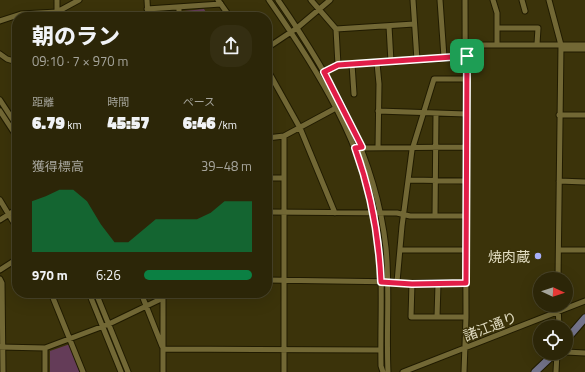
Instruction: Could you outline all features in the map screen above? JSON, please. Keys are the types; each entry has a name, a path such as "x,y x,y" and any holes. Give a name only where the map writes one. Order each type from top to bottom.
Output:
{"main road":[{"path":"573,332 585,318"},
{"path":"535,372 548,360"}],"street":[{"path":"57,0 57,12"},
{"path":"61,12 79,0"},
{"path":"147,0 148,10 179,8 220,2 227,12"},
{"path":"269,0 291,32 336,108 355,148 366,179 374,213 379,246 381,282 380,350 383,372"},
{"path":"278,0 324,72 362,147 376,190 386,249 388,282 388,372"},
{"path":"312,0 336,29 338,65"},
{"path":"272,45 297,28 330,0"},
{"path":"413,0 417,60"},
{"path":"440,0 444,57"},
{"path":"464,372 466,317 467,79 467,45 464,43 467,9 465,0"},
{"path":"493,0 497,13 497,45"},
{"path":"522,0 525,12"},
{"path":"551,1 561,47 558,272"},
{"path":"179,8 179,12"},
{"path":"0,21 12,17"},
{"path":"336,29 414,24"},
{"path":"389,26 391,62"},
{"path":"497,28 538,28 537,44"},
{"path":"467,45 537,44 585,49"},
{"path":"561,47 585,45"},
{"path":"0,54 12,60"},
{"path":"324,72 338,65 467,56"},
{"path":"377,63 379,84 378,147"},
{"path":"352,64 354,94"},
{"path":"272,78 300,128 335,213"},
{"path":"397,282 413,147 422,112 434,79 467,79"},
{"path":"0,100 12,127"},
{"path":"272,137 284,136 336,108"},
{"path":"0,111 12,121"},
{"path":"378,111 466,114"},
{"path":"435,216 436,113"},
{"path":"559,115 585,115"},
{"path":"284,136 284,372"},
{"path":"355,148 436,146 466,147"},
{"path":"272,178 284,178"},
{"path":"409,180 466,181"},
{"path":"559,181 585,182"},
{"path":"0,200 12,219"},
{"path":"0,220 12,212"},
{"path":"272,212 381,213 466,216"},
{"path":"401,250 466,250"},
{"path":"559,250 585,250"},
{"path":"0,270 12,263"},
{"path":"0,279 2,283 1,347 3,372"},
{"path":"272,280 397,282 412,284 466,283"},
{"path":"412,284 411,317 466,317"},
{"path":"437,317 438,284"},
{"path":"53,298 83,372"},
{"path":"91,298 121,372"},
{"path":"98,298 128,372"},
{"path":"143,298 163,349"},
{"path":"1,347 45,348 103,327 147,306 160,298"},
{"path":"163,298 163,372"},
{"name":"諸江通り","path":"573,306 585,301"},
{"path":"558,312 559,320"},
{"name":"諸江通り","path":"403,372 558,312"},
{"path":"45,348 45,372"},
{"path":"163,349 380,350"},
{"path":"573,352 585,353"},
{"path":"556,360 556,372"}],"shaded area":[{"path":"204,9 206,12 181,12"},
{"path":"70,344 81,372 50,372 50,351"}],"place":[{"name":"焼肉蔵","path":"538,256"}],"route":[{"path":"467,56 466,283 412,284 381,282 379,246 374,213 366,179 355,148 362,147 324,72 338,65 467,56"}]}
